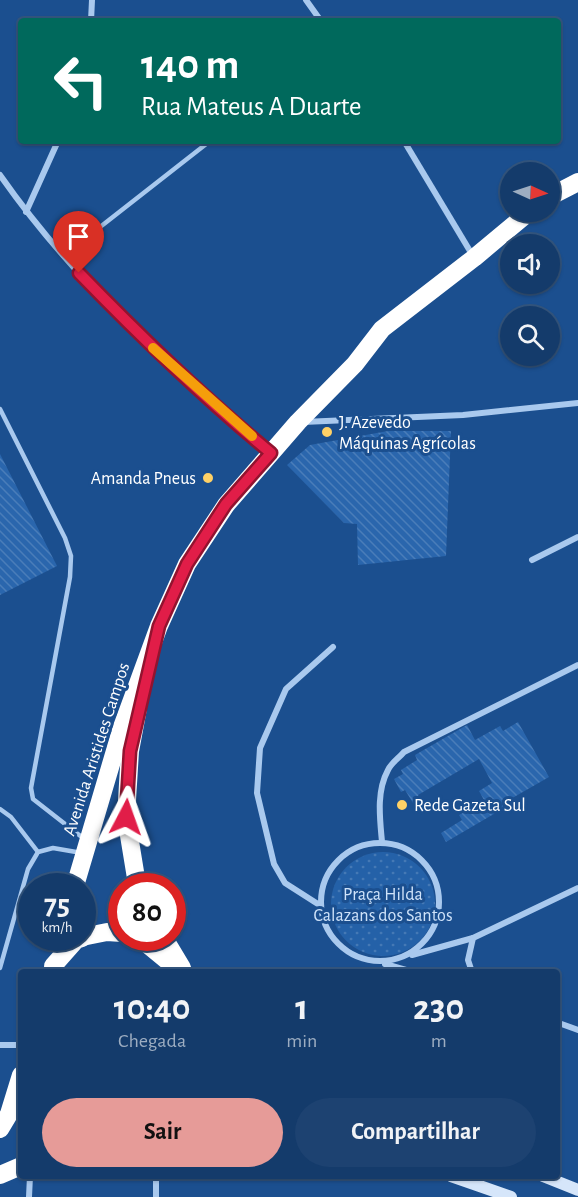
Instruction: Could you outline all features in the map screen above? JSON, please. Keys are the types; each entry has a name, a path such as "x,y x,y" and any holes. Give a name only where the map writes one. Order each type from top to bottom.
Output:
{"highway":[{"path":"560,191 578,182"},
{"name":"Avenida Aristides Campos","path":"79,873 122,728 159,626 187,564 226,504 298,422 355,364 382,329 517,222"},
{"name":"Avenida Aristides Campos","path":"135,873 126,817 130,751 159,626"},
{"path":"52,969 57,951"},
{"path":"52,969 67,951"},
{"path":"156,951 178,969"},
{"path":"171,951 180,969"},
{"path":"5,1122 18,1084"},
{"path":"0,1175 18,1167"}],"main road":[{"path":"460,1179 511,1197"},
{"path":"550,1179 578,1190"}],"street":[{"path":"91,18 92,0"},
{"path":"306,0 319,18"},
{"path":"26,212 57,144"},
{"path":"406,144 474,258"},
{"path":"0,175 26,212 63,256 145,341 222,412 271,453"},
{"path":"298,422 463,415 578,403"},
{"path":"532,560 578,537"},
{"path":"321,906 285,882 274,864 257,793 260,748 286,689 333,647"},
{"path":"382,842 380,804 382,784 388,768 404,752 578,665"},
{"path":"403,969 357,958 339,946 326,927 321,906 322,887 330,869 343,855 360,846 382,842 404,847 422,860 435,878 440,900 436,922 425,941 408,956"},
{"path":"379,962 394,961 473,938 578,888"},
{"path":"471,969 468,960 473,938"},
{"path":"560,1023 578,1030"},
{"path":"0,1045 18,1045"},
{"path":"29,1197 30,1179"},
{"path":"156,1179 156,1197"}],"lane":[{"path":"63,256 206,144"},
{"path":"0,409 65,538 71,556 70,577 31,788 33,799 86,848"},
{"path":"0,809 11,817 38,852"},
{"path":"0,968 28,869 38,852 53,848 86,848"}],"green space":[{"name":"Praça Hilda Calazans dos Santos","path":"383,852 403,856 420,867 431,884 435,904 431,924 420,941 403,952 383,956 363,952 346,941 335,924 331,904 335,884 346,867 363,856"}],"building":[{"path":"388,431 451,431 446,556 358,565 357,524 344,523 287,465 310,445"},
{"path":"0,454 57,566 0,595"},
{"path":"518,722 549,777 502,804 504,808 446,842 441,833 462,820 459,815 484,800 479,791 492,783 479,759 418,795 420,799 413,803 405,790 401,792 394,779 403,774 401,770 417,760 415,755 467,725 475,740 500,726 503,731"}],"slow traffic":[{"path":"153,348 222,412 252,436"}],"place":[{"name":"J. Azevedo Máquinas Agrícolas","path":"327,432"},
{"name":"Amanda Pneus","path":"208,478"},
{"name":"Rede Gazeta Sul","path":"402,805"}],"route":[{"path":"79,273 145,341 222,412 271,453 226,504 187,564 159,626 130,751 126,817"}]}
